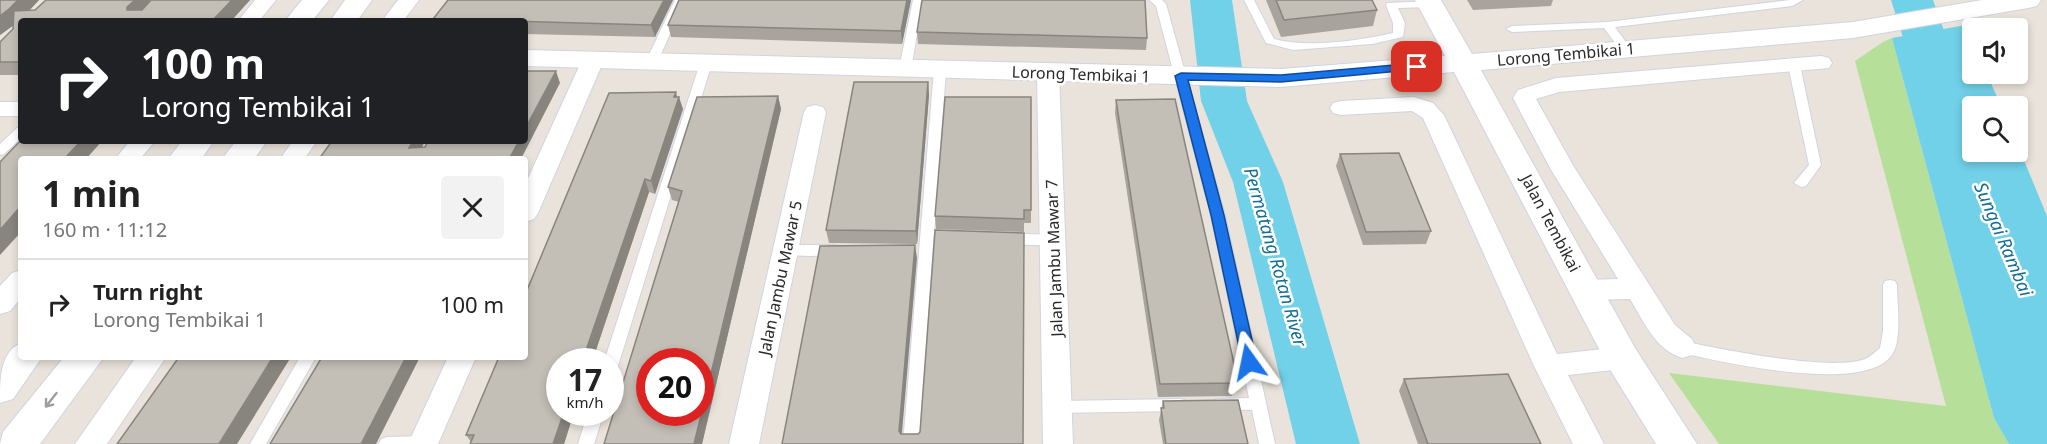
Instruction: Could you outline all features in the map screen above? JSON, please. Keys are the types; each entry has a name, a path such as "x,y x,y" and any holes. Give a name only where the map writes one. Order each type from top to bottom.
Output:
{"street":[{"path":"251,18 266,0"},
{"path":"301,18 316,0"},
{"path":"345,18 359,0"},
{"path":"394,18 408,0"},
{"name":"Lorong Tembikai 1","path":"528,58 1281,78 1853,30 2028,0"},
{"name":"Jalan Tembikai","path":"1429,2 1521,167 1622,358 1677,444"},
{"path":"1625,49 1647,78"},
{"path":"528,206 593,60"},
{"path":"1682,347 1665,333 1563,168 1524,98 1526,95 1556,85 1821,63"},
{"name":"Jalan Jambu Mawar 7","path":"1048,73 1058,444"},
{"path":"1341,108 1414,104 1425,108 1433,115 1548,366 1589,444"},
{"path":"0,110 18,109"},
{"name":"Jalan Jambu Mawar 5","path":"744,444 815,112"},
{"path":"130,156 140,144"},
{"path":"186,156 196,144"},
{"path":"240,156 250,144"},
{"path":"1521,167 1563,168"},
{"path":"0,304 18,283"},
{"path":"1586,290 1639,289"},
{"path":"1548,366 1622,358"},
{"path":"0,388 21,360"},
{"path":"17,444 83,360"},
{"path":"90,444 150,360"},
{"path":"424,444 461,360"}],"lane":[{"path":"652,61 680,0"},
{"path":"905,69 918,0"},
{"path":"1154,0 1161,4 1188,77 1267,444"},
{"path":"1249,0 1270,41 1293,47 1372,40 1399,35 1399,23 1390,2 1429,2"},
{"path":"1512,29 1607,25 1792,3 1798,0"},
{"path":"1607,25 1625,49"},
{"path":"616,348 706,63"},
{"path":"1794,65 1815,165 1801,183"},
{"path":"911,444 940,70"},
{"path":"0,152 18,134"},
{"path":"996,238 1053,240"},
{"path":"786,250 844,250"},
{"path":"1682,347 1713,355 1826,369 1868,365 1887,351 1890,331 1890,285"},
{"path":"258,444 306,360"},
{"path":"1058,407 1258,404"},
{"path":"586,444 592,426"},
{"path":"387,444 424,444"}],"green space":[{"path":"1892,38 1994,418 2009,444 1719,444 1669,373 1946,406 1855,61"}],"water":[{"path":"1962,26 1962,84 1991,84 1997,96 1962,96 1962,162 2025,162 2047,216 2047,444 2009,444 1994,418 1892,38"}],"building":[{"path":"0,0 18,0 0,16"},
{"path":"46,0 135,0 127,7 127,10 142,10 151,0 232,0 215,18 18,18 18,62 0,62 0,42 13,29 14,11 35,10"},
{"path":"448,0 664,0 651,25 528,22 528,18 434,18"},
{"path":"679,0 907,0 901,31 668,25"},
{"path":"922,0 1145,0 1147,38 917,32"},
{"path":"1276,0 1372,0 1377,10 1284,20"},
{"path":"528,71 556,71 528,123"},
{"path":"854,82 928,82 916,231 826,230"},
{"path":"676,92 674,97 679,97 651,181 645,179 587,348 546,348 546,426 559,426 553,444 470,444 474,435 466,435 498,360 528,360 528,288 609,93"},
{"path":"778,96 714,361 714,348 636,348 636,426 698,426 694,444 604,444 610,426 624,426 624,379 682,191 668,187 697,97"},
{"path":"945,97 1031,97 1031,210 1024,210 1024,219 935,216"},
{"path":"1175,99 1237,377 1233,378 1235,383 1160,384 1116,100"},
{"path":"18,143 78,144 67,156 18,156 18,209 0,230 0,162"},
{"path":"330,144 411,144 409,148 425,147 426,144 517,144 511,156 321,156"},
{"path":"1399,153 1431,231 1366,232 1340,154"},
{"path":"935,230 1024,233 1023,444 782,444 820,246 915,245 899,431 901,434 920,432"},
{"path":"177,360 271,360 219,444 117,444"},
{"path":"320,360 404,360 361,444 270,444"},
{"path":"1508,374 1541,444 1428,444 1404,379"},
{"path":"1238,400 1248,444 1166,444 1161,408 1164,408 1163,401"}],"waterway":[{"name":"Permatang Rotan River","path":"1211,0 1224,101 1258,182 1328,444"},
{"name":"Sungai Rambai","path":"1912,0 1946,100"}],"route":[{"path":"1249,362 1218,215 1181,76 1281,78 1417,67"}]}
